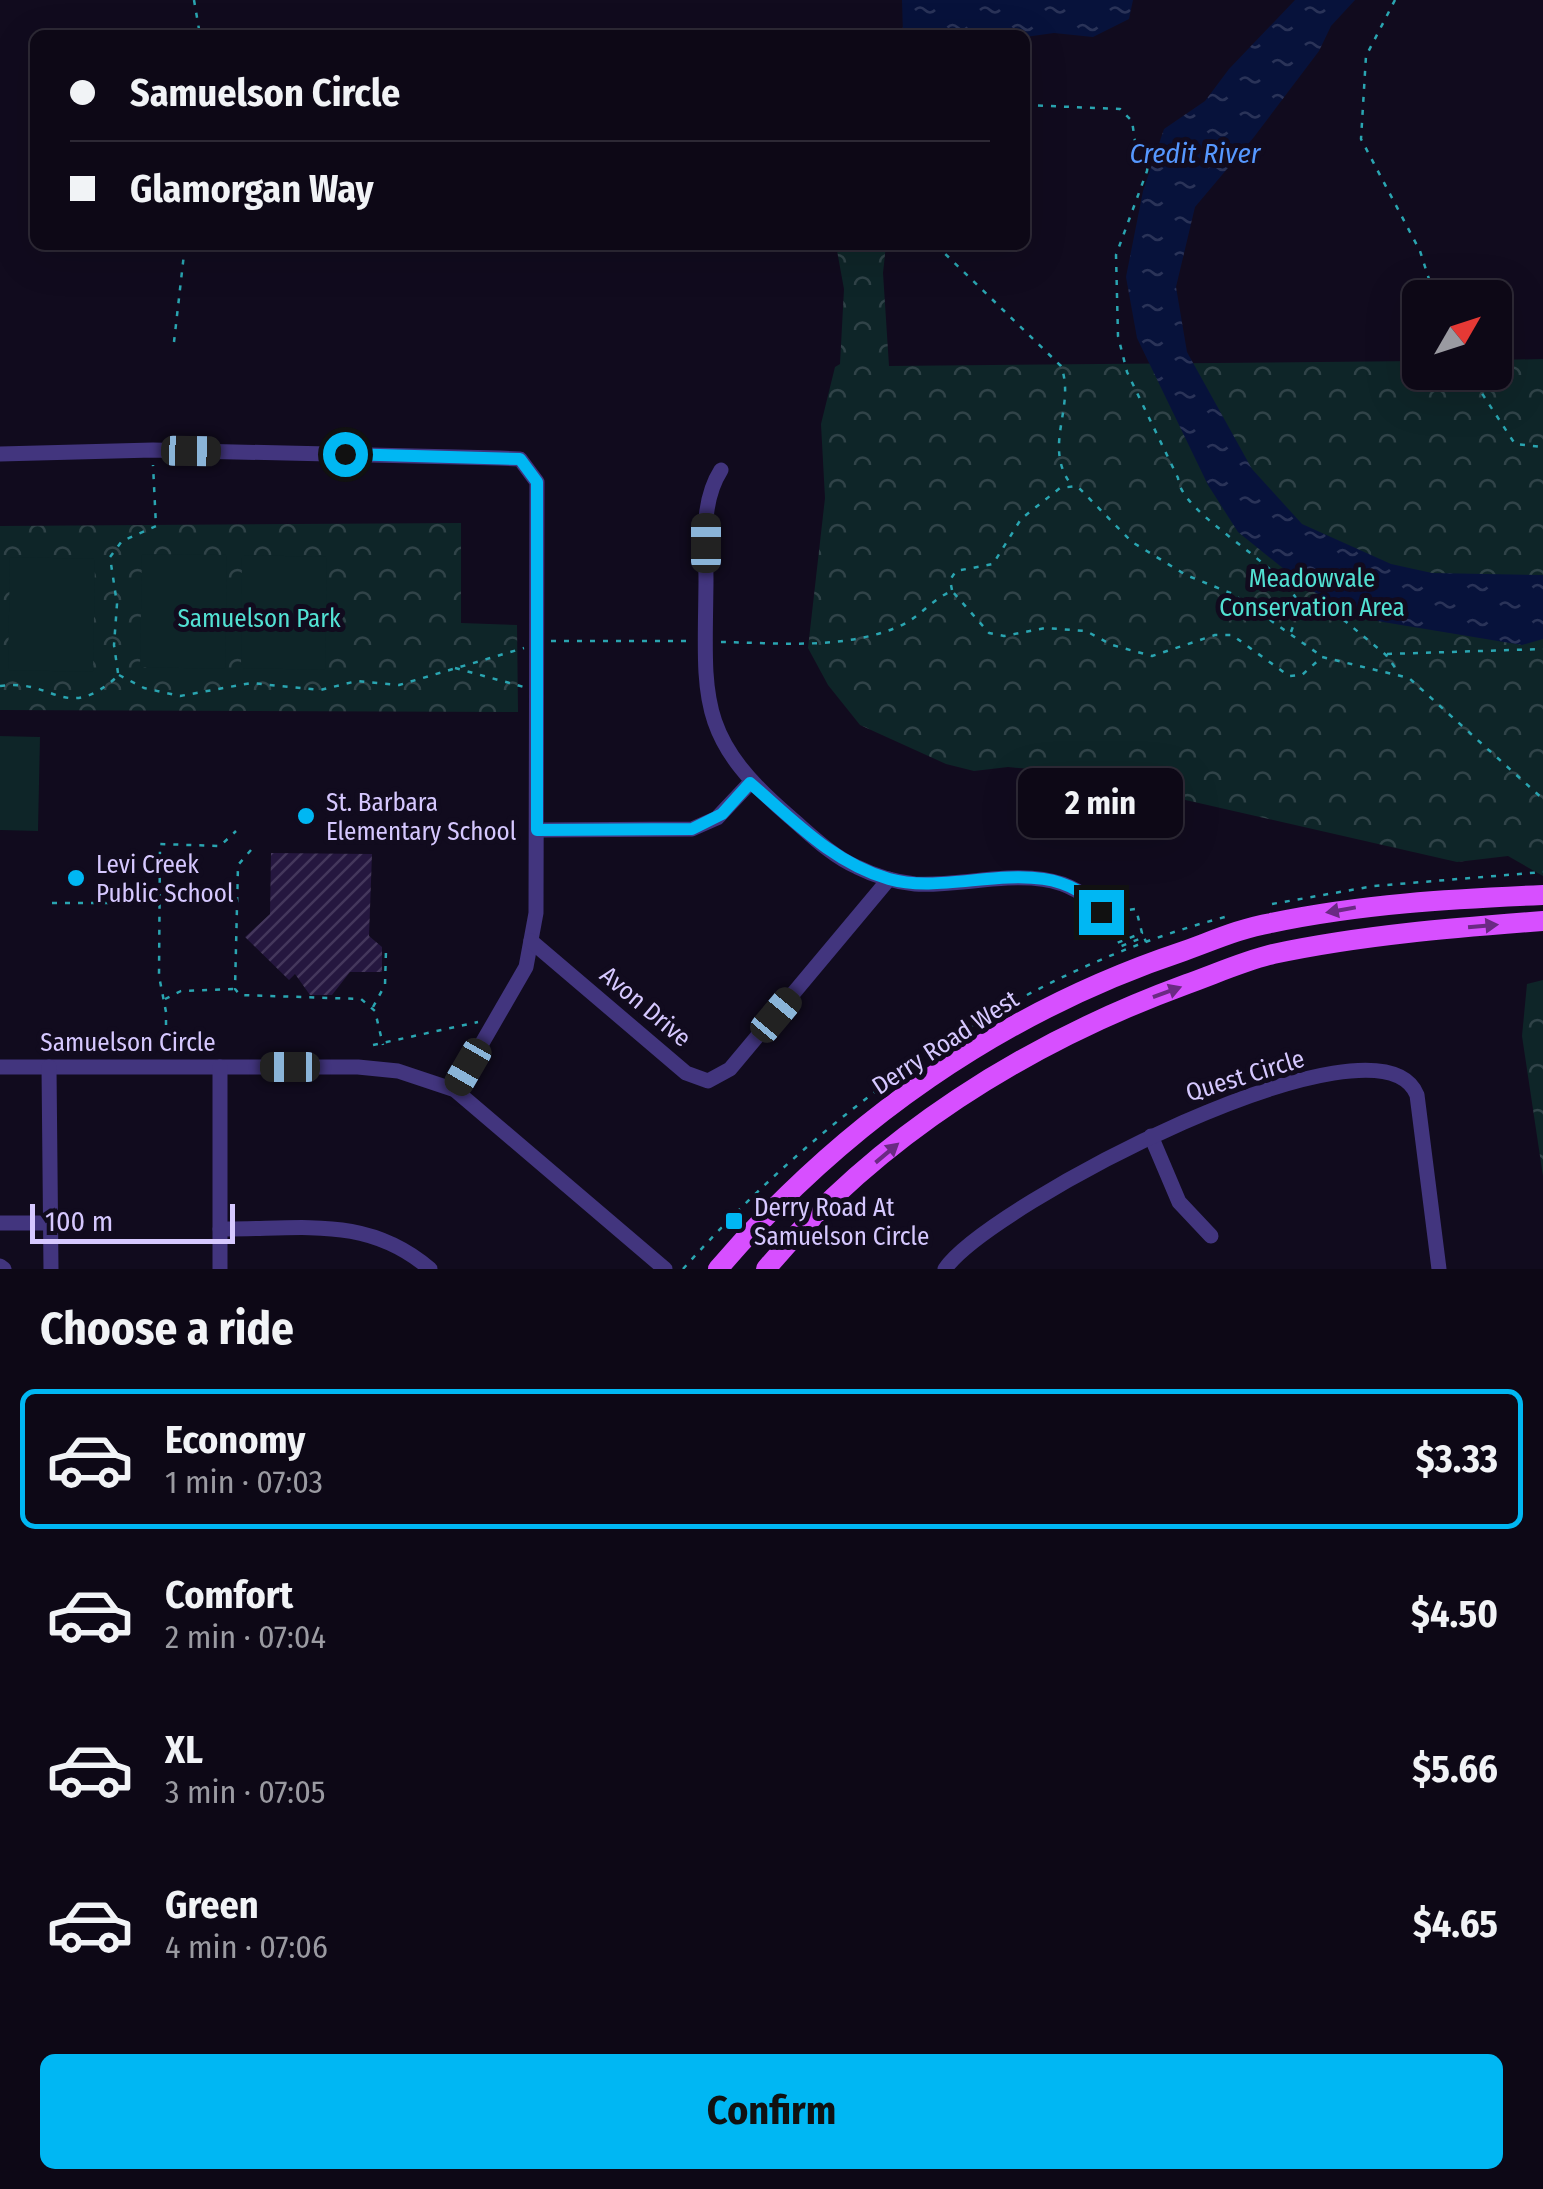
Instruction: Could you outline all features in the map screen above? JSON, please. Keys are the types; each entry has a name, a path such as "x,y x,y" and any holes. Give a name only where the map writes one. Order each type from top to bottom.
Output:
{"main road":[{"name":"Derry Road West","path":"718,1269 804,1176 908,1092 980,1043 1052,1004 1147,963 1266,923 1384,903 1543,895"},
{"path":"766,1269 828,1203 925,1120 1064,1034 1268,955 1382,934 1543,921"}],"street":[{"path":"0,454 152,450 520,459 537,482 536,913 526,966 455,1090 665,1269"},
{"path":"722,470 706,510 706,674 718,732 750,783 833,854 890,879 916,884 1038,880 1083,891 1101,912"},
{"path":"537,830 692,829 722,814 750,783"},
{"name":"Avon Drive","path":"531,940 686,1073 708,1081 730,1069 890,879"},
{"name":"Samuelson Circle","path":"0,1067 375,1068 424,1078 455,1090"},
{"path":"50,1067 52,1269"},
{"path":"220,1067 220,1269"},
{"name":"Quest Circle","path":"945,1269 1023,1206 1094,1163 1150,1136 1281,1087 1342,1073 1399,1073 1417,1095 1439,1269"},
{"path":"1150,1136 1179,1202 1211,1236"},
{"path":"0,1223 52,1223"},
{"path":"220,1228 368,1232 404,1248 430,1269"}],"path":[{"path":"194,0 199,30"},
{"path":"1395,0 1366,56 1361,139 1420,251 1429,280"},
{"path":"1030,105 1120,109 1132,122 1135,141 1150,149 1115,265 1118,336 1127,372 1179,490 1225,536 1294,588 1300,606 1290,635"},
{"path":"174,342 183,250"},
{"path":"941,250 1062,366 1064,390 1056,452 1071,485"},
{"path":"1480,390 1515,444 1543,447"},
{"path":"119,675 114,645 118,604 110,557 122,541 156,526 152,450"},
{"path":"1322,657 1294,677 1232,635 1215,635 1152,656 1112,645 1086,631 1046,628 1004,636 989,634 952,591 950,580 956,571 994,564 1020,518 1060,488 1071,485 1087,492 1132,542 1186,574 1232,594 1322,657 1364,670 1400,674"},
{"path":"714,641 812,643 873,636 916,618 939,596 952,591"},
{"path":"1300,606 1308,608 1318,601 1327,606 1543,800"},
{"path":"546,642 697,641"},
{"path":"119,675 144,688 180,696 250,682 320,690 357,681 399,685 530,646"},
{"path":"1386,655 1543,649"},
{"path":"454,667 503,684 538,688"},
{"path":"0,686 28,687 79,700 100,692 119,675"},
{"path":"166,1067 164,1000 159,976 160,844 220,846 236,831"},
{"path":"251,850 238,864 236,989 240,996 361,999 372,1008 383,1045"},
{"path":"52,903 160,903"},
{"path":"1101,912 1136,909 1142,933 1117,943 1119,947 1144,937 1146,943"},
{"path":"372,1008 385,985 386,950"},
{"path":"164,1000 180,990 236,989"},
{"path":"373,1045 496,1019"},
{"path":"683,1269 688,1264"}],"green space":[{"name":"Meadowvale Conservation Area","path":"837,250 885,250 883,273 889,366 1402,361 1402,390 1512,390 1512,360 1543,359 1543,876 1508,856 1457,862 1063,772 1008,767 974,771 946,764 860,725 828,685 808,648 825,498 821,424 835,367 840,364 844,289"},
{"name":"Samuelson Park","path":"461,523 461,623 517,625 518,712 0,710 0,526"},
{"path":"142,554 227,555 225,669 140,667"},
{"path":"242,555 327,557 325,670 241,668"},
{"path":"10,557 95,559 93,672 8,670"},
{"path":"0,736 40,737 38,831 0,830"},
{"path":"1543,980 1543,1176 1522,1036 1527,984"}],"water":[{"path":"902,0 1133,0 1129,19 1093,37 1054,33 1030,36 1030,30 903,30"},
{"name":"Credit River","path":"1295,0 1355,0 1331,26 1319,51 1254,137 1195,207 1176,287 1187,352 1252,469 1302,524 1391,564 1432,573 1543,575 1543,639 1522,645 1371,620 1310,590 1238,532 1208,485 1137,338 1126,277 1143,191 1164,129 1205,101 1229,69"}],"building":[{"path":"271,853 372,854 369,936 382,947 382,972 350,972 332,995 310,995 295,974 289,980 245,937 270,914"}],"place":[{"name":"St. Barbara Elementary School","path":"306,816"},
{"name":"Levi Creek Public School","path":"76,878"},
{"name":"Derry Road At Samuelson Circle","path":"734,1221"}],"route":[{"path":"345,454 520,459 537,482 537,830 692,829 722,814 750,783 833,854 869,872 916,884 1038,880 1083,891 1101,912"}]}
